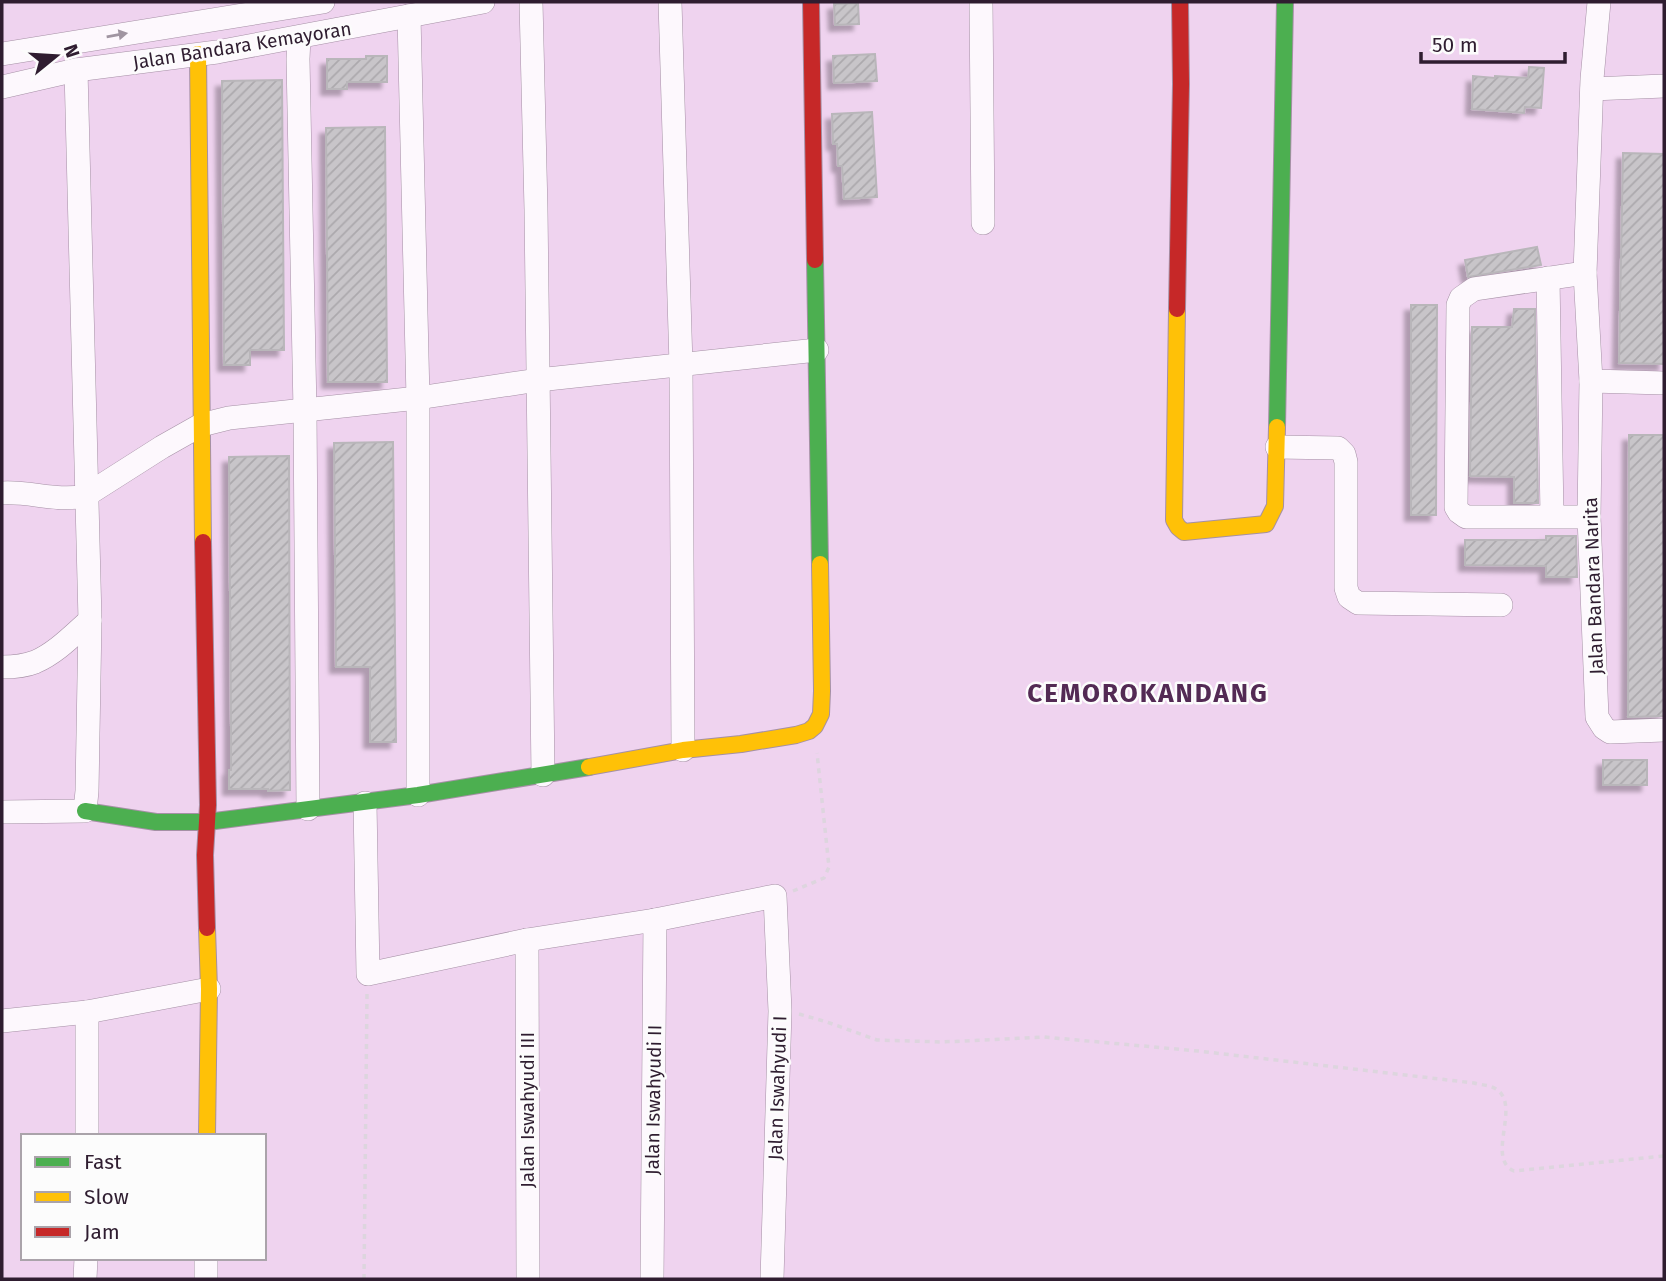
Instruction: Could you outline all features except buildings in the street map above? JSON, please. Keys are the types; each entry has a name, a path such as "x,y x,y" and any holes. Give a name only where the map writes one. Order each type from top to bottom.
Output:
{"street":[{"name":"Jalan Bandara Kemayoran","path":"2,54 323,2"},
{"name":"Jalan Bandara Kemayoran","path":"2,87 76,70 217,52 483,2"},
{"path":"531,2 543,775"},
{"path":"670,2 681,365 683,750"},
{"path":"2,812 85,811 156,822 207,822 418,796 683,750 796,735 815,726 821,714 822,691 811,2"},
{"path":"981,2 983,223"},
{"path":"1180,2 1174,520 1184,532 1266,524 1275,506 1285,2"},
{"name":"Jalan Bandara Narita","path":"1598,12 1592,84 1585,273 1591,381 1589,517 1597,718 1610,732 1664,730"},
{"path":"409,16 418,398 418,796"},
{"path":"299,37 308,809"},
{"path":"198,54 207,822 205,855 209,989 207,1134"},
{"path":"76,70 90,620 85,811"},
{"path":"1592,84 1664,86"},
{"path":"1585,273 1474,289 1461,298 1458,305 1456,507 1466,517 1589,517"},
{"path":"1548,278 1552,516"},
{"path":"2,493 71,499 85,496 162,446 201,425 229,418 418,398 538,380 817,350"},
{"path":"1591,381 1664,383"},
{"path":"1277,447 1338,448 1344,454 1346,588 1349,597 1358,603 1501,605"},
{"path":"2,667 35,662 90,620"},
{"path":"365,803 368,974 527,940 655,920 775,896"},
{"name":"Jalan Iswahyudi I","path":"772,1279 780,1011 775,896"},
{"name":"Jalan Iswahyudi II","path":"652,1279 655,920"},
{"name":"Jalan Iswahyudi III","path":"527,940 528,1279"},
{"path":"2,1021 87,1012 209,989"},
{"path":"87,1012 87,1134"},
{"path":"85,1279 86,1260"},
{"path":"206,1260 206,1279"}],"path":[{"path":"775,896 817,882 828,872 815,726"},
{"path":"365,1279 368,974"},
{"path":"780,1011 809,1016 877,1040 942,1042 1044,1037 1198,1051 1474,1083 1492,1087 1502,1094 1506,1117 1502,1155 1508,1169 1514,1171 1664,1156"}],"traffic: fast":[{"path":"1277,427 1285,2"},
{"path":"815,260 820,564"},
{"path":"85,811 156,822 207,822 418,795 589,767"}],"traffic: slow":[{"path":"198,54 203,542"},
{"path":"1177,309 1174,520 1178,527 1184,532 1266,524 1275,506 1277,427"},
{"path":"589,767 683,750 796,735 815,726 821,714 822,691 820,564"},
{"path":"207,928 207,1134"}],"traffic: jam":[{"path":"811,2 815,260"},
{"path":"1177,309 1180,2"},
{"path":"203,542 208,805 205,855 207,928"}],"district":[{"name":"CEMOROKANDANG","path":"1148,693"}]}
